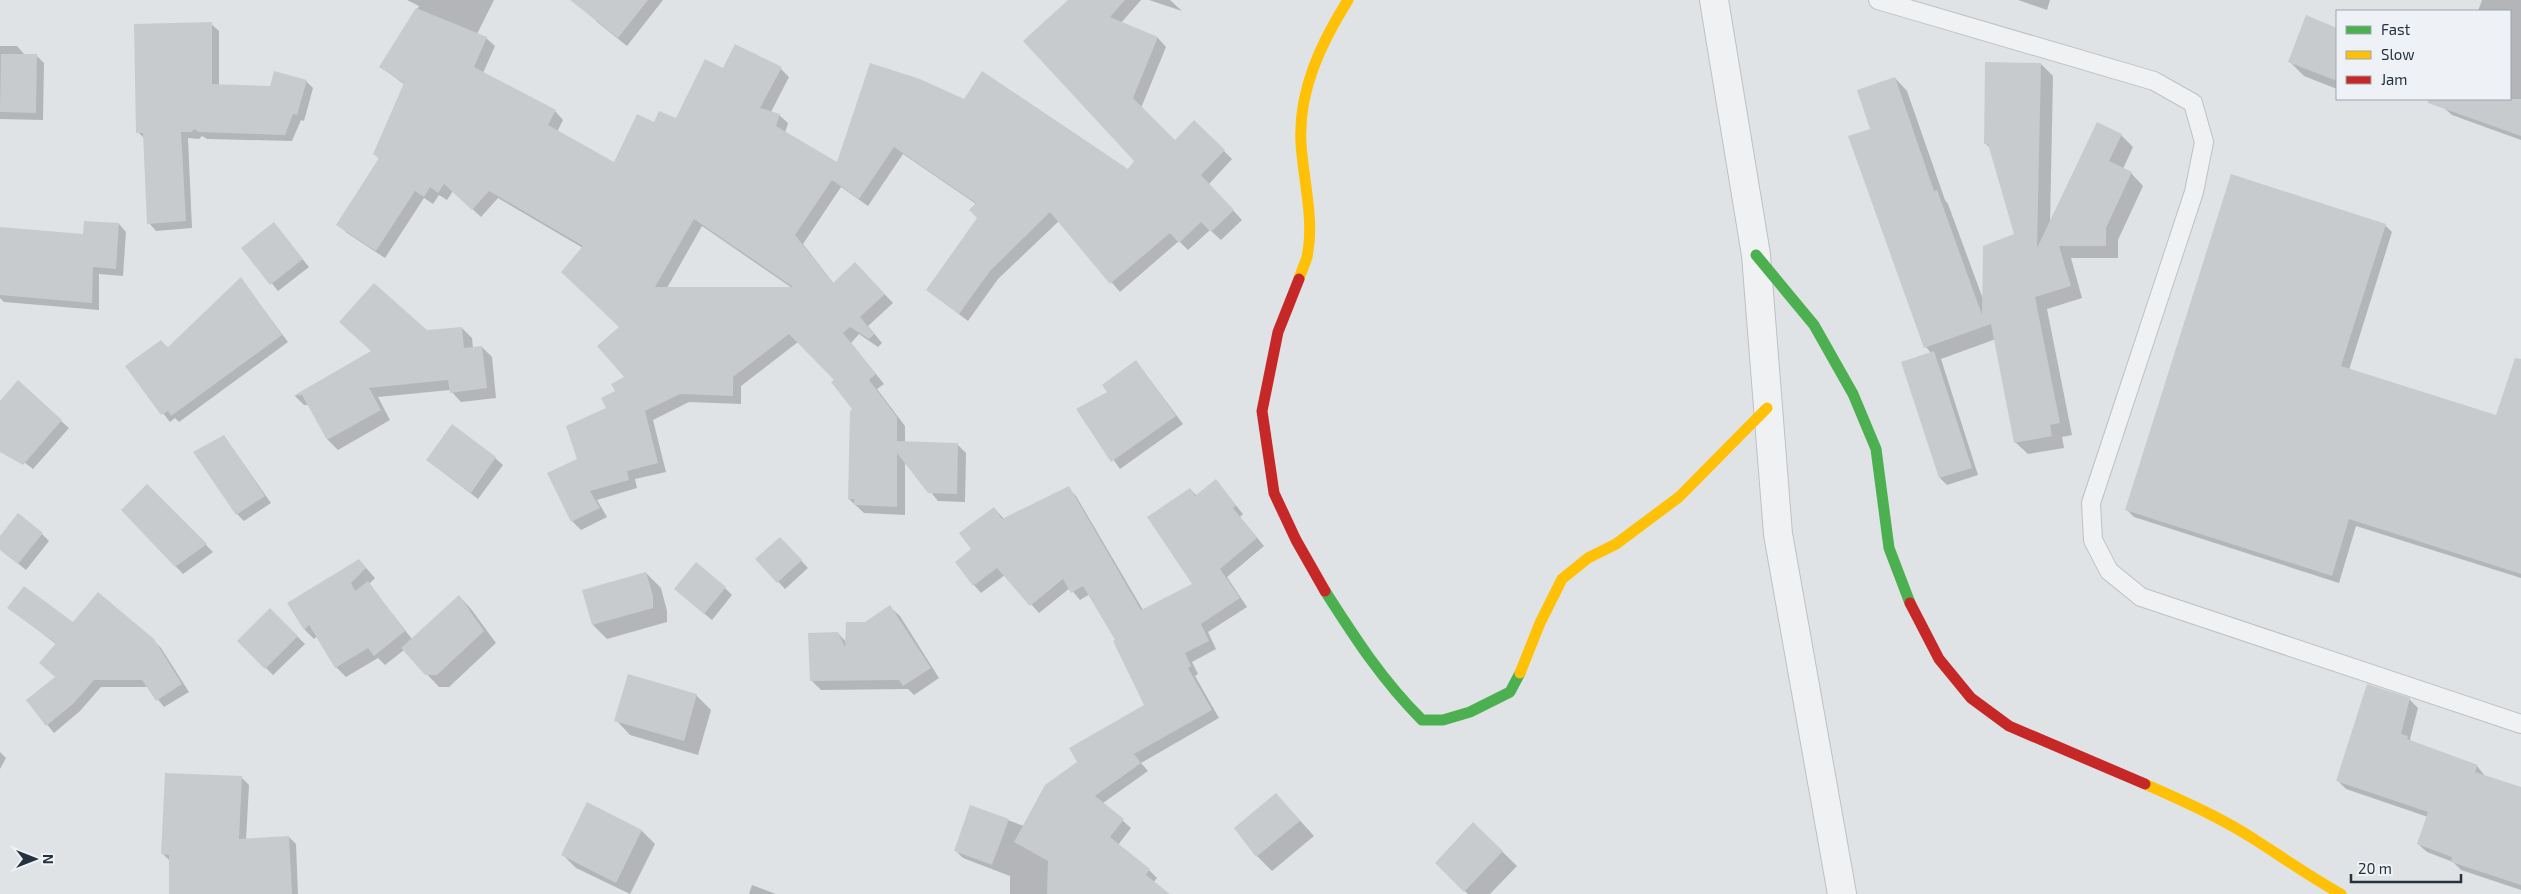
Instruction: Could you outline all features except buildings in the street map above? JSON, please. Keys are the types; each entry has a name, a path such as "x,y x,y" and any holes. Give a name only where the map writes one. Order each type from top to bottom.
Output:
{"street":[{"path":"1348,0 1329,31 1306,86 1301,141 1308,212 1307,258 1278,332 1262,410 1274,492 1296,540 1324,590 1392,691 1422,720 1443,720 1470,712 1510,692 1526,663 1540,624 1562,579 1588,558 1616,544 1679,497 1767,408"},
{"path":"1714,0 1756,255 1778,534 1822,769 1842,894"},
{"path":"1756,255 1814,325 1853,394 1876,449 1888,548 1906,595 1939,659 1971,698 2009,726 2192,805 2256,840 2310,878 2341,894"}],"lane":[{"path":"1878,0 2154,81 2193,103 2204,142 2194,192 2090,503 2093,540 2109,572 2141,596 2521,724"}],"traffic: fast":[{"path":"1756,255 1814,325 1853,394 1876,449 1889,548 1910,603"},
{"path":"1325,591 1358,642 1394,690 1422,720 1443,720 1470,712 1510,692 1520,673"}],"traffic: slow":[{"path":"1299,279 1307,257 1310,229 1301,143 1303,105 1307,86 1320,50 1348,0"},
{"path":"1520,673 1540,623 1562,579 1588,558 1616,544 1679,497 1767,408"},
{"path":"2145,784 2230,825 2341,894"}],"traffic: jam":[{"path":"1299,279 1278,332 1262,411 1274,493 1296,540 1325,591"},
{"path":"1910,603 1939,659 1971,698 2009,726 2145,784"}]}
